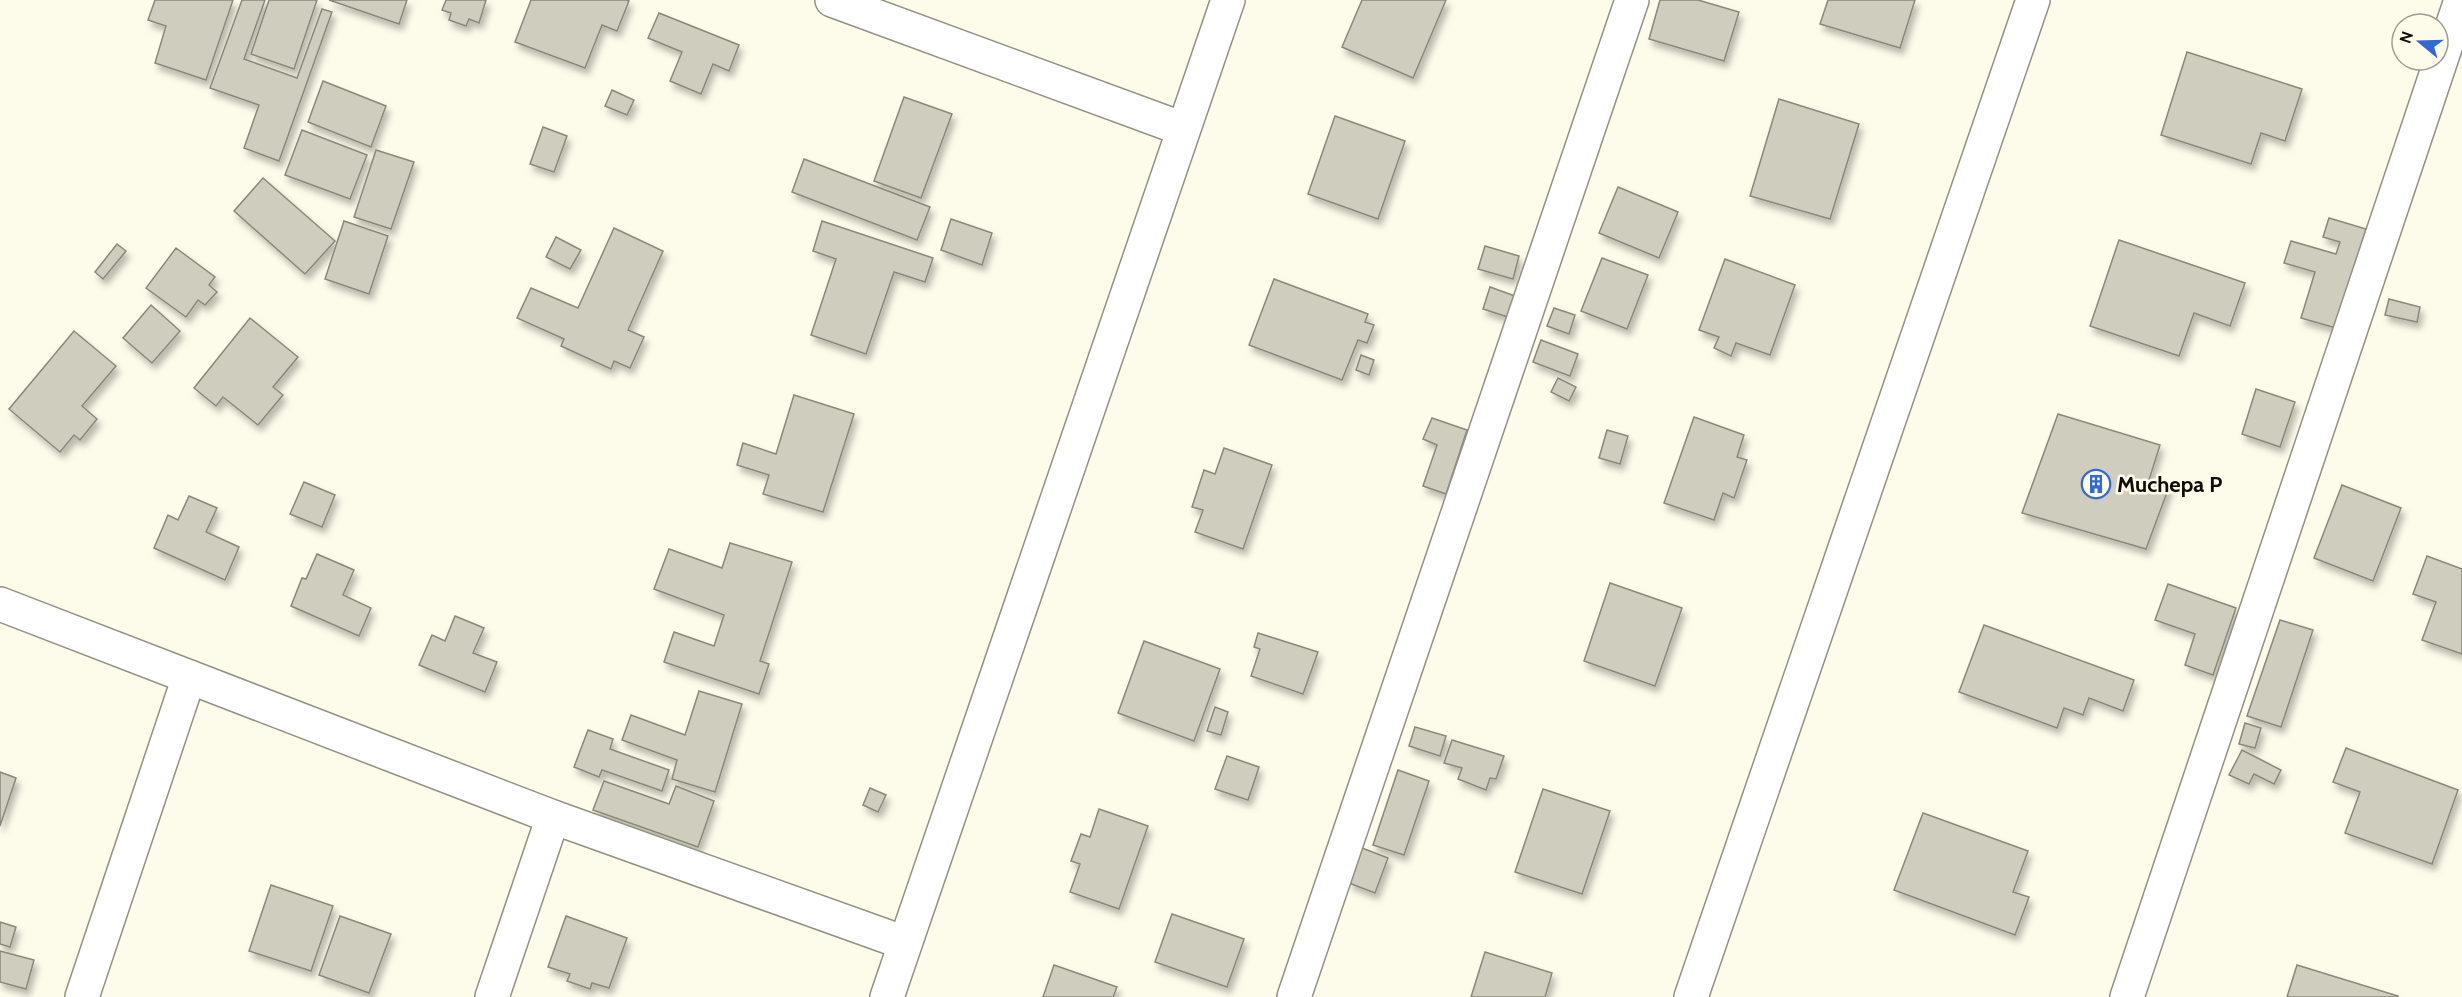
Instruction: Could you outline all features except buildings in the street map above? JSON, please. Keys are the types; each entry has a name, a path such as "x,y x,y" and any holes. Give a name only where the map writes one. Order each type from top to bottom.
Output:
{"street":[{"path":"832,0 1183,129"},
{"path":"886,997 1228,0"},
{"path":"1294,997 1632,0"},
{"path":"1691,997 2034,0"},
{"path":"2127,997 2461,0"},
{"path":"0,604 553,817 905,944"},
{"path":"82,997 189,677"},
{"path":"492,997 553,817"}],"place":[{"name":"Muchepa P","path":"2096,484"}]}
